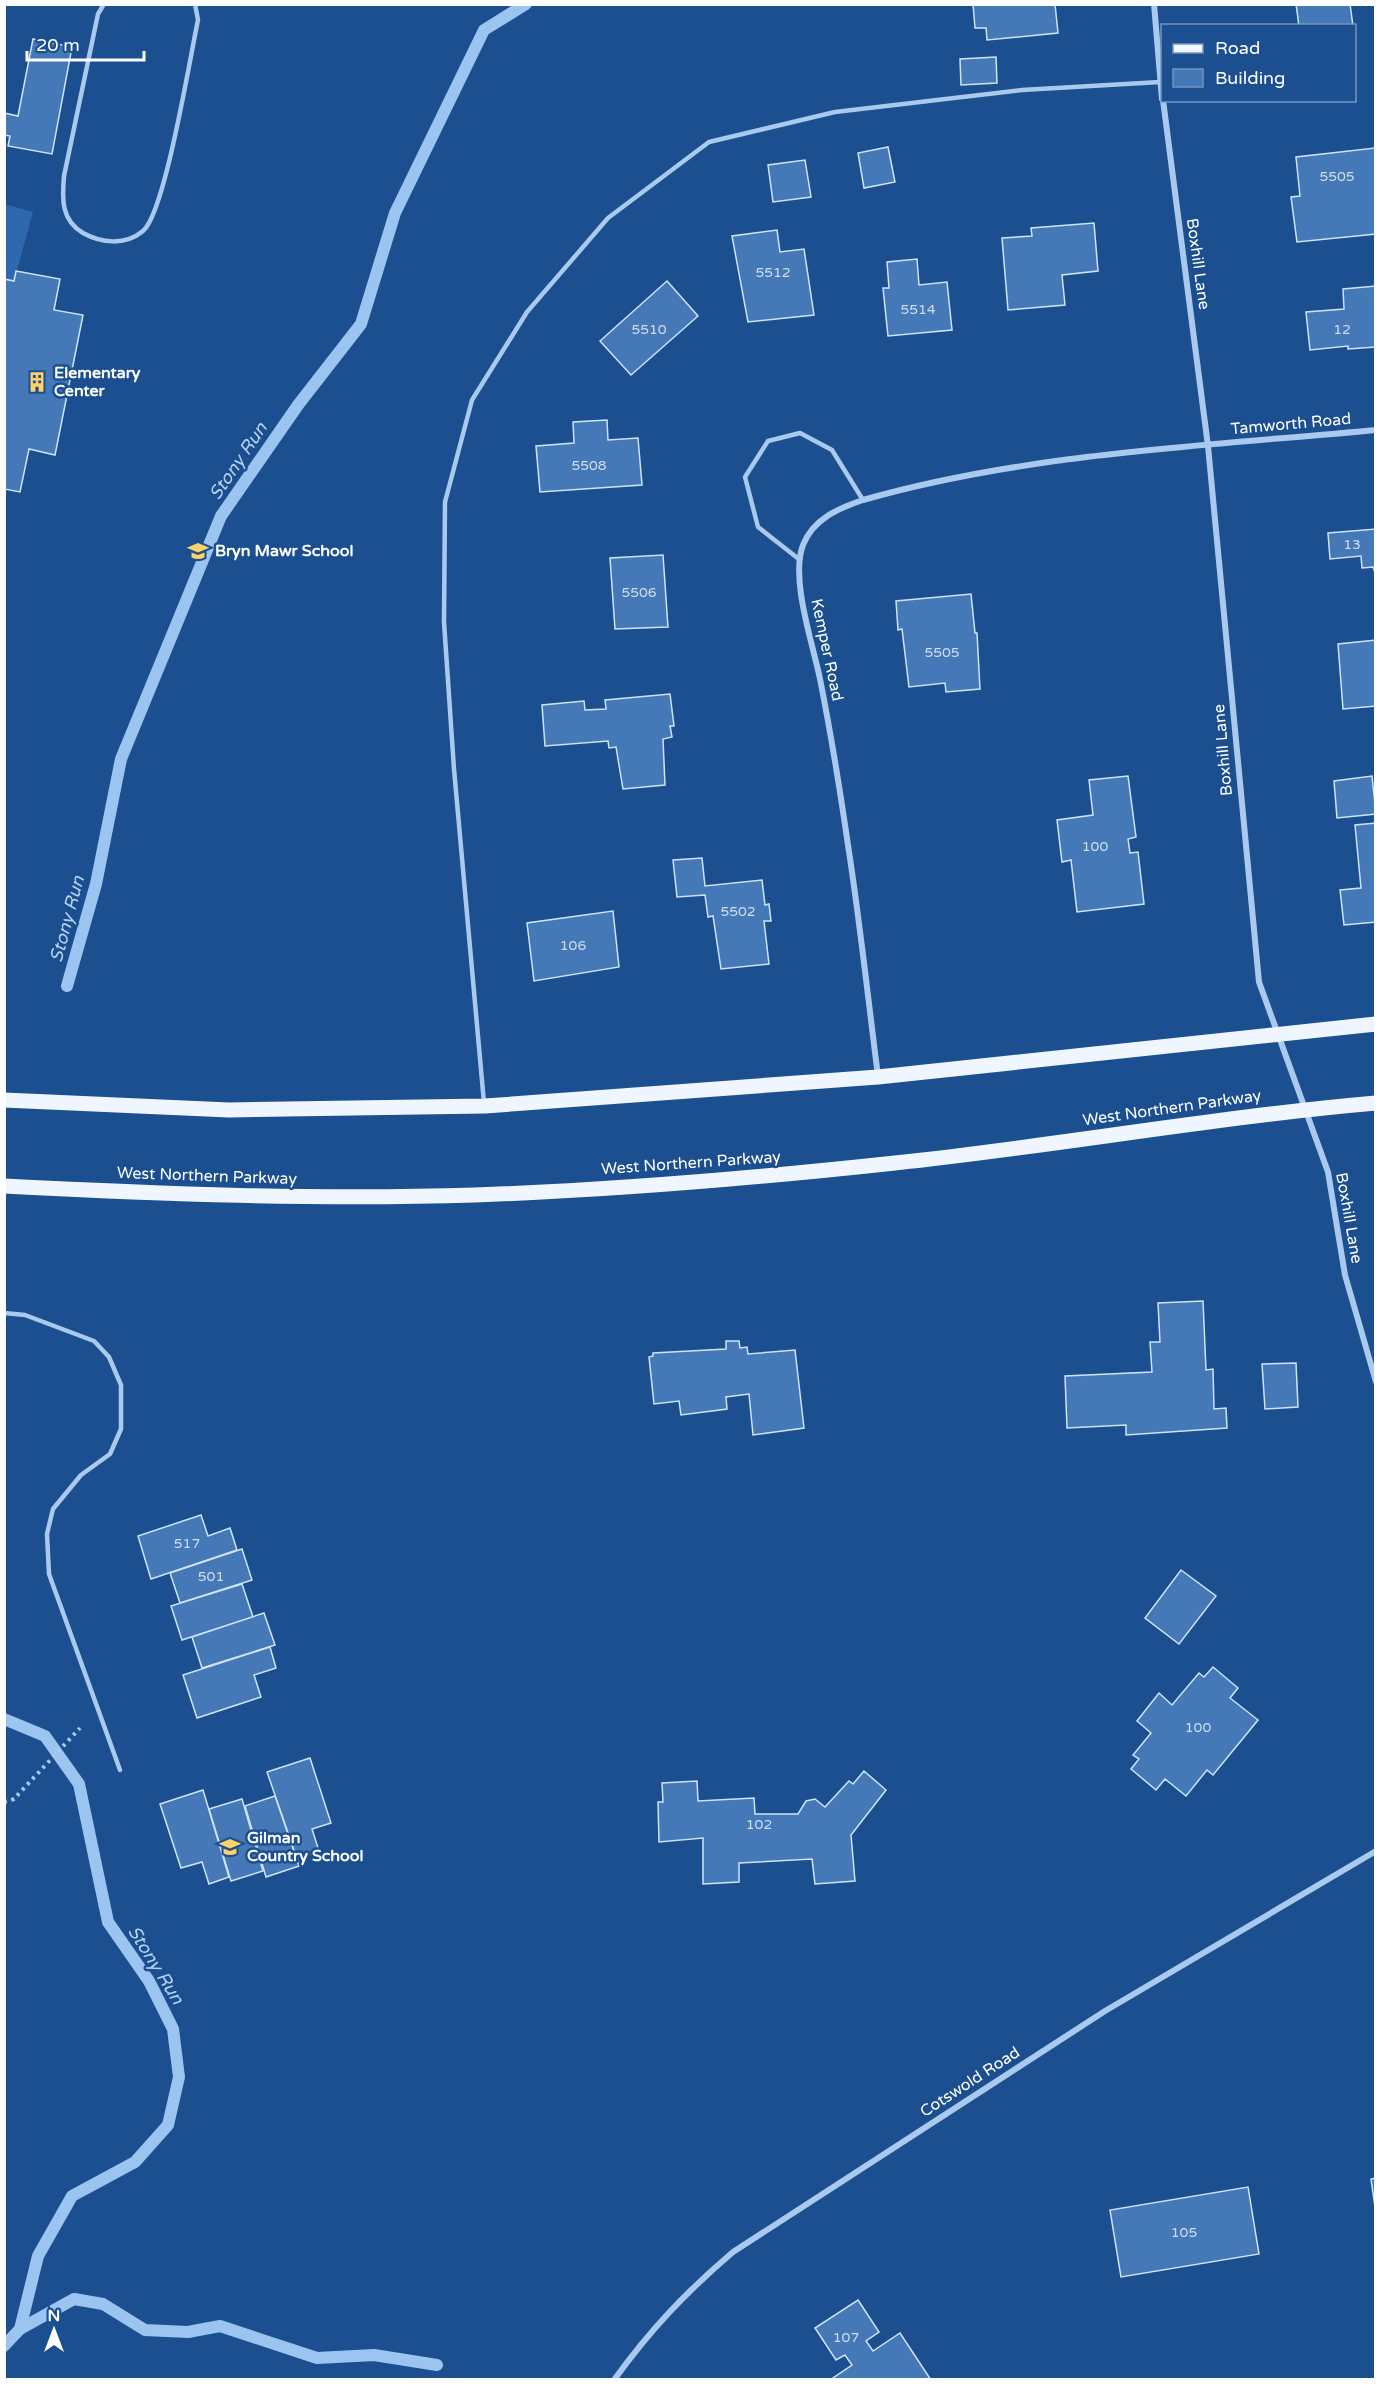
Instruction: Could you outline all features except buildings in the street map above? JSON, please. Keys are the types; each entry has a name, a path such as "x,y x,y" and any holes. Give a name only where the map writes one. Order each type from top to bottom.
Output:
{"main road":[{"path":"4,1100 229,1110 485,1106 878,1077 1376,1024"},
{"name":"West Northern Parkway","path":"4,1186 265,1197 475,1195 668,1184 897,1163 1304,1109 1376,1102"}],"street":[{"name":"Boxhill Lane","path":"1154,4 1161,88"},
{"name":"Boxhill Lane","path":"1163,102 1208,446 1259,982 1275,1033 1328,1172 1346,1275 1376,1382"},
{"name":"Tamworth Road","path":"1208,446 1376,430"},
{"name":"Kemper Road","path":"878,1077 848,845 819,676 801,594 802,546 818,524 845,506 863,500 973,476 1106,453 1208,446"},
{"name":"Cotswold Road","path":"614,2379 644,2338 686,2293 733,2252 1105,2011 1376,1851"}],"lane":[{"path":"104,4 98,14 64,176 62,202 67,217 78,230 97,241 126,240 143,231 160,201 198,20 195,4"},
{"path":"485,1106 454,769 444,622 445,502 472,400 527,312 608,218 709,142 835,112 1022,90 1160,82"},
{"path":"802,561 758,527 745,477 768,441 800,433 832,450 863,500"},
{"path":"4,1313 24,1315 94,1341 109,1358 121,1385 121,1429 110,1454 81,1475 53,1509 47,1534 49,1574 120,1770"}],"path":[{"path":"4,1802 14,1799 83,1725"}],"shaded area":[{"path":"4,204 33,212 14,281 5,279"}],"waterway":[{"name":"Stony Run","path":"67,986 96,884 121,759 221,516 298,405 361,324 395,213 484,30 526,4"},
{"name":"Stony Run","path":"4,1719 45,1736 79,1784 108,1922 149,1981 173,2029 179,2077 168,2125 135,2162 72,2196 38,2256 20,2329 4,2346"},
{"path":"20,2329 74,2299 103,2304 145,2330 188,2332 220,2326 317,2358 374,2355 437,2365"}],"place":[{"name":"Elementary Center","path":"37,382"},
{"name":"Bryn Mawr School","path":"198,551"},
{"name":"Gilman Country School","path":"230,1847"}]}
